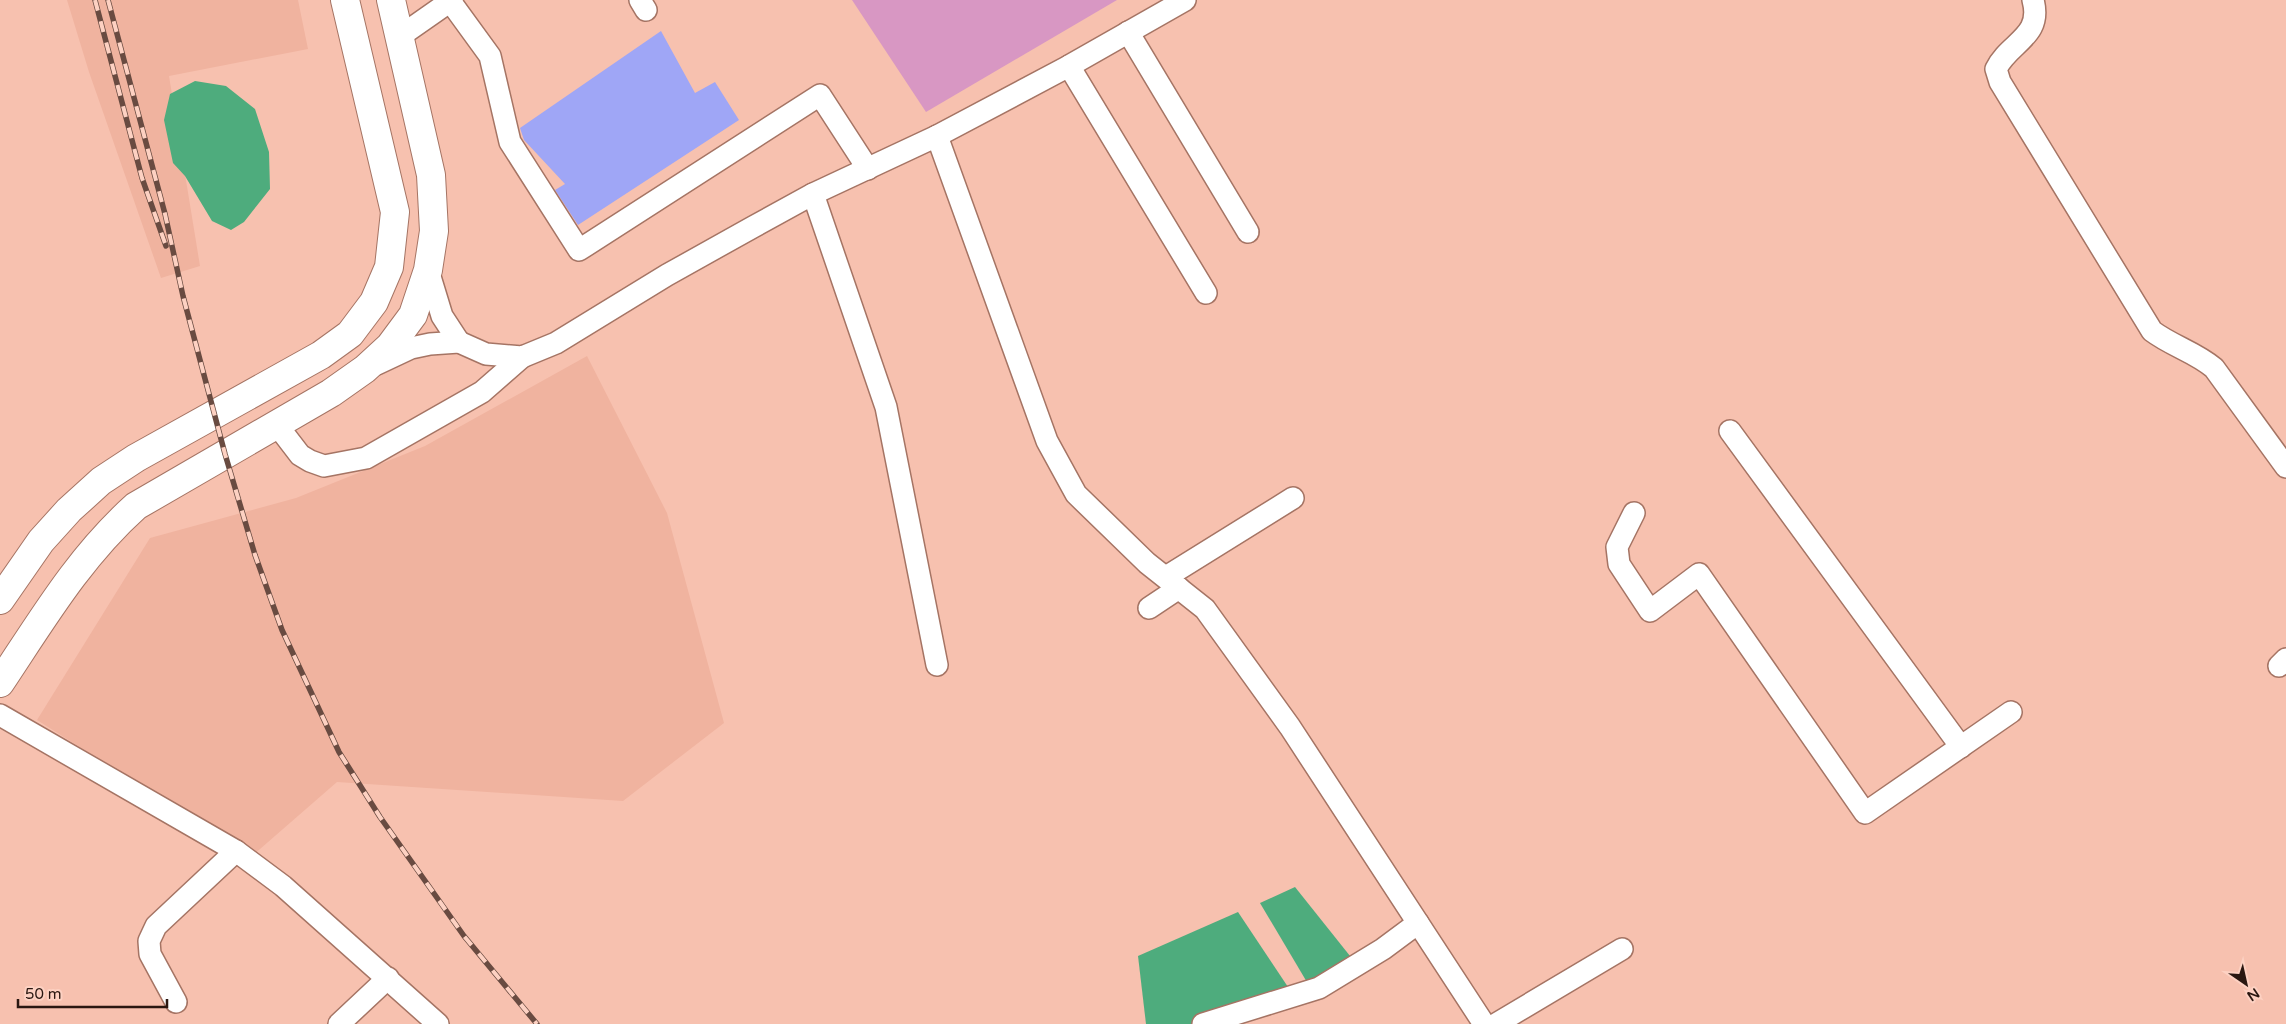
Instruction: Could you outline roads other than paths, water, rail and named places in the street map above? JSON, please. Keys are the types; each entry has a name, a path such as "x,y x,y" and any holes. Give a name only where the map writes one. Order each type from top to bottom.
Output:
{"main road":[{"path":"0,600 41,541 101,480 136,458 321,355 350,334 374,302 389,267 395,212 345,0"},
{"path":"0,683 77,568 108,531 136,506 331,393 366,369 390,346 413,315 428,270 434,231 431,175 391,0"}],"street":[{"path":"277,425 300,455 310,461 324,466 366,458 482,392 522,357 556,343 667,275 813,194 937,136 1069,66 1184,0"},
{"path":"2034,0 2035,23 2026,36 2001,58 1996,69 2000,82 2152,331 2162,339 2201,357 2214,368 2286,467"},
{"path":"399,37 451,1 490,56 510,142 579,250 820,95 868,168"},
{"path":"1128,32 1248,232"},
{"path":"1069,66 1206,293"},
{"path":"937,136 1047,441 1076,494 1147,563 1205,610 1290,727 1484,1024"},
{"path":"813,194 886,407 937,665"},
{"path":"428,270 442,316 459,342"},
{"path":"366,369 411,348 430,344 459,342 486,354 522,357"},
{"path":"1730,431 1961,747"},
{"path":"1149,608 1172,582 1293,498"},
{"path":"1634,513 1617,547 1619,564 1650,611 1699,574 1865,813 2011,712"},
{"path":"0,715 236,851 283,886 388,978 429,1021"},
{"path":"176,1002 150,954 149,941 156,926 236,851"},
{"path":"1203,1024 1320,988 1375,954 1418,923"},
{"path":"1496,1024 1622,949"},
{"path":"338,1024 388,978"}],"railway":[{"path":"95,0 142,178 166,246"},
{"path":"108,0 165,214 183,296 225,454 255,555 282,630 339,752 380,817 464,936 537,1024"}]}
